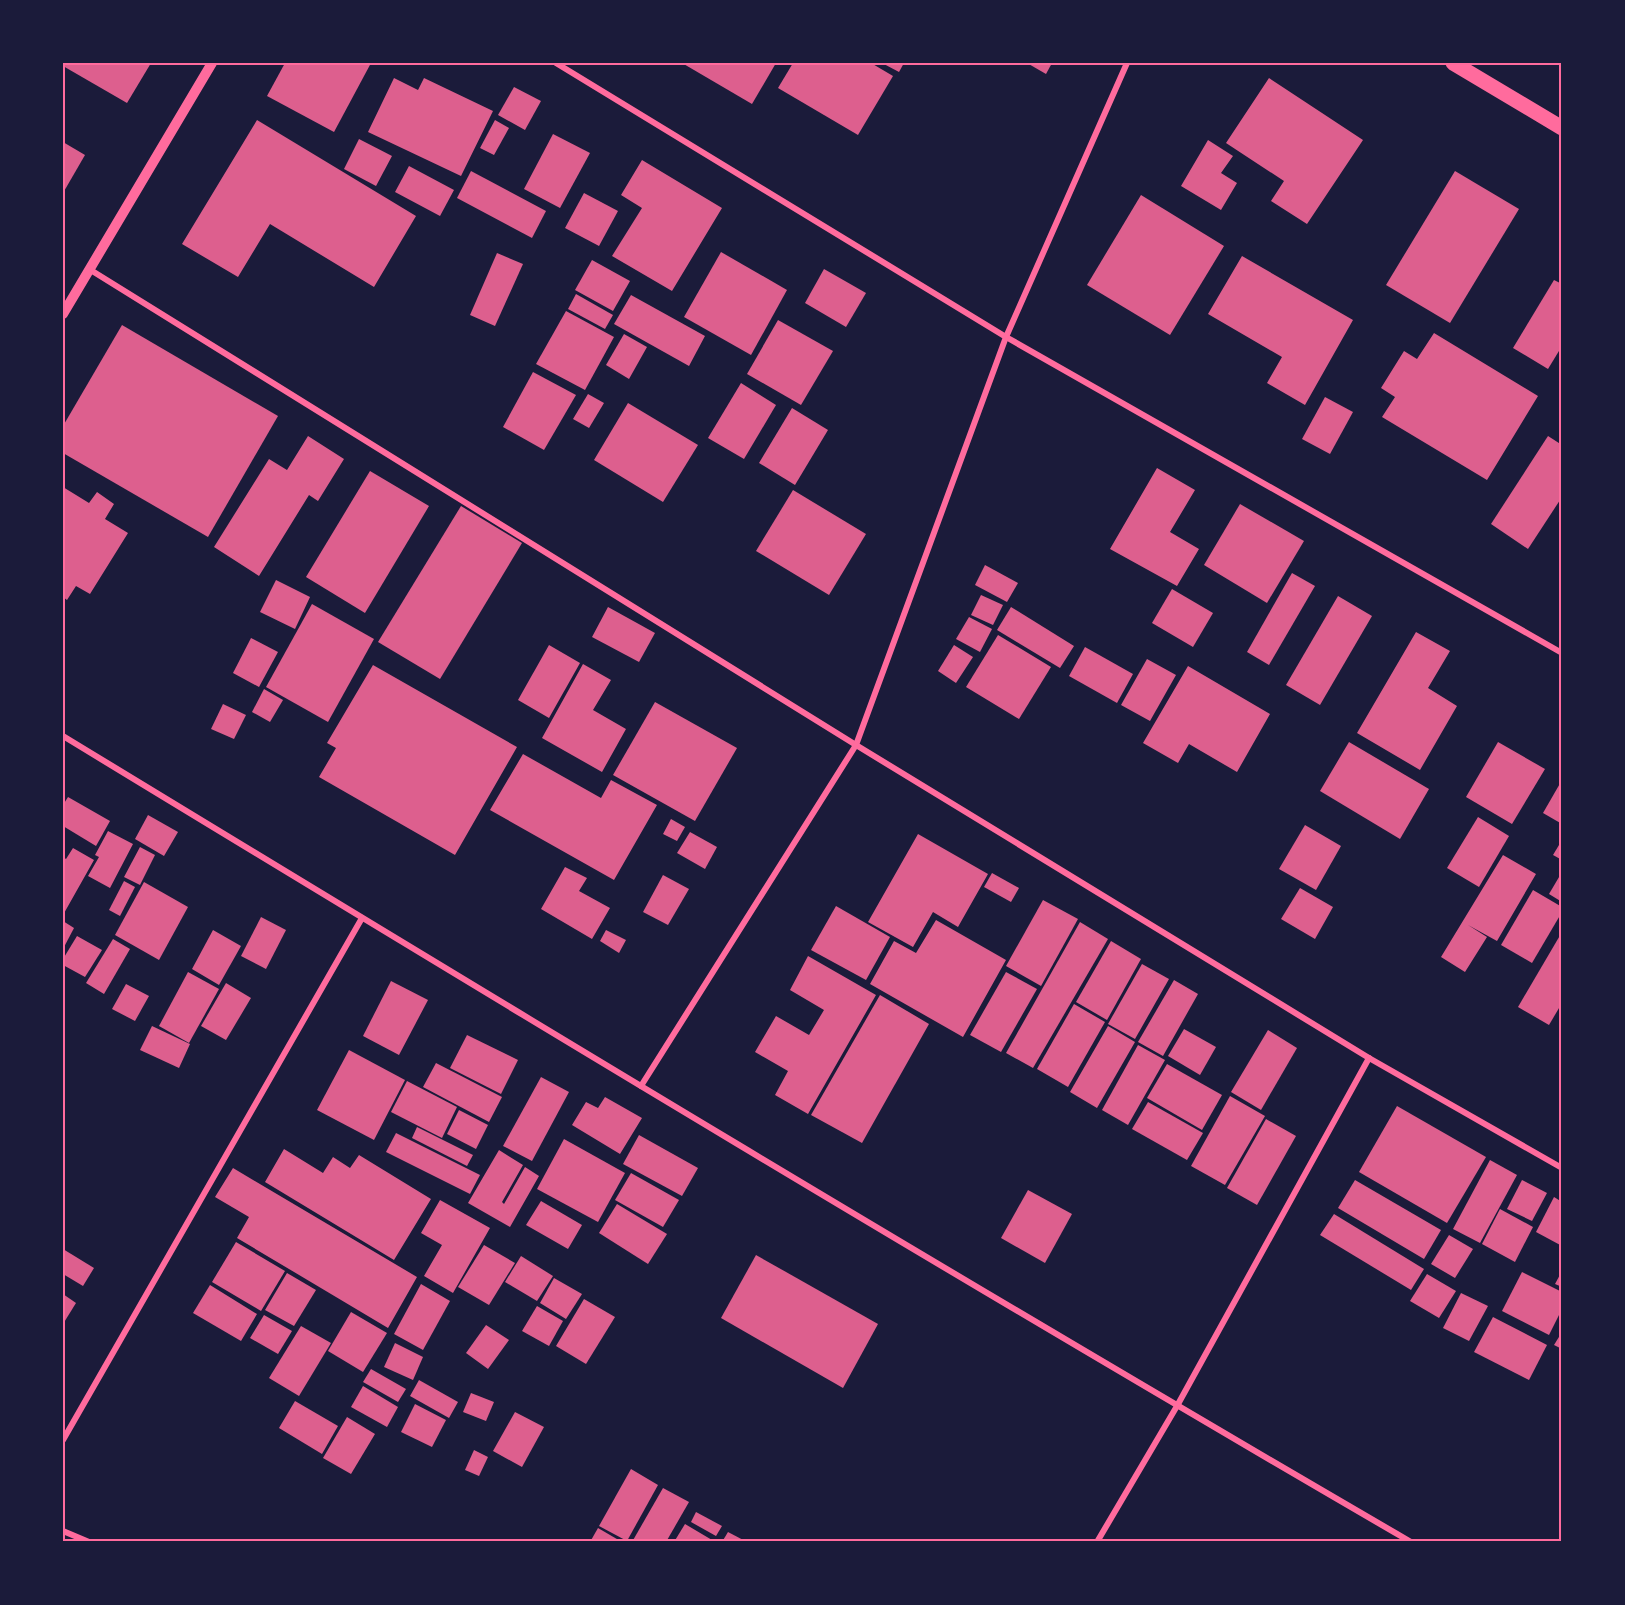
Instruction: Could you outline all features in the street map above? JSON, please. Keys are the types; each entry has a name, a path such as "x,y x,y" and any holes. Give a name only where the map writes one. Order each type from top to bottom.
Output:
{"main road":[{"path":"1453,63 1562,128"}],"street":[{"path":"63,314 212,63"},
{"path":"555,63 1006,338 1562,653"},
{"path":"641,1086 856,745 1006,338 1128,63"},
{"path":"89,269 856,745 1369,1058 1562,1168"},
{"path":"63,736 641,1086 1177,1406 1411,1542"},
{"path":"63,1440 362,918"},
{"path":"1097,1542 1177,1406 1369,1058"},
{"path":"63,1531 89,1542"}],"building":[{"path":"63,63 151,63 127,103 63,66"},
{"path":"285,63 371,63 334,132 267,96"},
{"path":"682,63 776,63 752,104"},
{"path":"793,63 871,63 893,76 858,135 778,88"},
{"path":"882,63 904,63 899,72"},
{"path":"1027,63 1052,63 1046,74"},
{"path":"394,78 418,90 424,78 493,111 461,176 368,132"},
{"path":"1269,78 1363,140 1307,224 1271,201 1284,181 1226,143"},
{"path":"514,87 541,101 525,130 498,115"},
{"path":"257,120 416,216 374,287 270,224 238,277 182,244"},
{"path":"495,120 509,128 494,155 480,148"},
{"path":"553,134 590,153 560,208 524,189"},
{"path":"359,139 392,156 376,186 344,169"},
{"path":"1208,140 1233,156 1221,173 1237,183 1221,210 1181,186"},
{"path":"63,142 85,155 63,193"},
{"path":"642,160 722,208 672,291 612,256 642,208 621,195"},
{"path":"409,166 454,190 440,216 395,192"},
{"path":"471,171 546,211 532,238 457,198"},
{"path":"1455,171 1519,209 1450,323 1386,285"},
{"path":"584,193 618,211 599,246 565,228"},
{"path":"1141,195 1224,246 1170,335 1087,285"},
{"path":"721,252 787,290 751,355 684,317"},
{"path":"497,253 523,264 495,326 470,315"},
{"path":"1242,256 1353,320 1305,405 1267,383 1282,357 1208,314"},
{"path":"592,260 630,281 613,311 575,290"},
{"path":"824,269 866,293 846,327 805,303"},
{"path":"1554,280 1562,284 1562,346 1548,369 1513,348"},
{"path":"576,294 613,315 605,329 568,309"},
{"path":"631,295 705,336 689,366 614,324"},
{"path":"566,311 614,337 585,390 536,364"},
{"path":"778,320 833,351 801,405 747,374"},
{"path":"122,325 278,416 208,537 63,453 63,426"},
{"path":"1434,333 1538,396 1487,480 1382,417 1395,397 1381,388 1404,351 1417,359"},
{"path":"624,334 647,347 629,379 606,365"},
{"path":"533,372 576,395 544,450 503,427"},
{"path":"741,383 776,405 744,459 708,438"},
{"path":"588,394 604,403 589,428 573,419"},
{"path":"1325,397 1353,412 1330,454 1302,439"},
{"path":"628,403 698,445 663,502 594,460"},
{"path":"792,408 828,430 795,485 759,463"},
{"path":"308,436 344,459 318,501 309,495 259,576 214,547 269,459 287,470"},
{"path":"1548,436 1562,445 1562,497 1528,549 1491,524"},
{"path":"1157,468 1195,490 1170,532 1199,549 1177,586 1110,549"},
{"path":"370,471 429,506 365,613 306,577"},
{"path":"63,487 89,503 97,492 114,504 105,519 128,533 90,594 76,586 67,600 63,597"},
{"path":"793,490 866,534 829,595 756,551"},
{"path":"1240,504 1304,541 1267,603 1204,565"},
{"path":"461,506 522,543 440,679 378,642"},
{"path":"985,565 1018,583 1007,602 975,585"},
{"path":"1292,573 1315,586 1269,665 1247,652"},
{"path":"276,580 310,597 295,629 260,612"},
{"path":"1172,589 1213,613 1193,647 1152,623"},
{"path":"981,595 1003,605 993,625 971,615"},
{"path":"1338,596 1372,616 1320,705 1286,685"},
{"path":"312,604 374,639 328,722 266,687"},
{"path":"608,607 655,633 639,662 592,637"},
{"path":"1011,607 1074,646 1060,668 997,630"},
{"path":"969,617 992,629 980,652 956,639"},
{"path":"1416,632 1450,651 1428,688 1457,706 1420,770 1357,733"},
{"path":"998,635 1051,667 1019,719 966,687"},
{"path":"251,638 278,652 259,687 233,673"},
{"path":"549,645 580,663 549,718 518,700"},
{"path":"954,645 973,657 956,683 938,671"},
{"path":"1085,647 1133,674 1117,703 1069,676"},
{"path":"1147,659 1176,675 1150,721 1121,705"},
{"path":"583,664 611,680 593,710 626,729 602,772 542,738"},
{"path":"373,665 517,747 455,855 319,777 336,748 327,743"},
{"path":"1188,666 1270,714 1237,772 1189,744 1178,763 1143,743"},
{"path":"264,689 283,700 270,722 252,712"},
{"path":"655,702 737,748 695,821 613,775"},
{"path":"223,704 246,715 234,739 211,729"},
{"path":"1349,742 1429,789 1400,839 1320,791"},
{"path":"1498,742 1545,769 1512,824 1466,797"},
{"path":"523,754 601,798 611,780 657,805 614,880 490,810"},
{"path":"1562,780 1562,824 1543,813"},
{"path":"68,797 110,821 96,846 63,826 63,805"},
{"path":"148,815 178,832 164,856 135,839"},
{"path":"1478,817 1509,836 1479,887 1447,868"},
{"path":"671,819 685,827 677,841 663,834"},
{"path":"1305,825 1341,846 1316,890 1279,869"},
{"path":"108,831 133,844 110,888 88,876 99,857 95,855"},
{"path":"690,832 717,847 705,869 677,853"},
{"path":"918,834 988,874 958,927 933,912 913,947 868,922"},
{"path":"1562,840 1562,860 1553,855"},
{"path":"140,847 155,855 140,885 124,877"},
{"path":"73,848 94,860 63,915 63,857 66,859"},
{"path":"1503,855 1536,874 1497,941 1468,925 1487,937 1465,972 1441,957"},
{"path":"565,867 587,878 579,891 610,908 592,939 541,909"},
{"path":"1562,872 1562,902 1549,894"},
{"path":"992,873 1019,888 1011,902 984,887"},
{"path":"663,875 689,889 668,925 643,912"},
{"path":"124,881 135,887 120,916 109,910"},
{"path":"144,882 188,907 159,960 115,935"},
{"path":"1300,888 1333,907 1315,939 1281,919"},
{"path":"1533,890 1562,907 1562,912 1532,963 1501,945"},
{"path":"1043,900 1078,919 1041,986 1006,966"},
{"path":"836,906 890,937 866,980 811,950"},
{"path":"261,917 286,930 266,969 241,956"},
{"path":"936,920 1006,960 963,1037 870,984 894,941 916,953"},
{"path":"63,921 74,928 63,949"},
{"path":"1080,922 1108,939 1033,1068 1006,1053"},
{"path":"213,930 241,946 219,985 192,969"},
{"path":"606,930 626,940 619,953 600,941"},
{"path":"1562,932 1562,1003 1549,1025 1518,1007"},
{"path":"77,936 102,950 85,977 63,965 63,959"},
{"path":"113,939 130,949 104,994 86,983"},
{"path":"1111,941 1141,959 1107,1020 1076,1002"},
{"path":"808,956 876,995 808,1114 775,1095 788,1071 755,1052 776,1016 809,1035 824,1010 790,990"},
{"path":"1142,964 1169,979 1135,1039 1108,1024"},
{"path":"188,972 219,989 189,1043 159,1026"},
{"path":"1006,972 1037,989 1001,1052 970,1035"},
{"path":"1174,980 1198,994 1163,1056 1138,1042"},
{"path":"391,981 428,1000 399,1055 363,1036"},
{"path":"226,983 251,998 226,1040 201,1026"},
{"path":"126,984 149,996 135,1021 112,1009"},
{"path":"880,995 929,1024 862,1143 811,1115"},
{"path":"1074,1004 1105,1022 1068,1087 1037,1069"},
{"path":"152,1026 190,1044 179,1068 140,1050"},
{"path":"1108,1026 1135,1042 1097,1108 1070,1092"},
{"path":"1184,1029 1216,1047 1200,1075 1168,1056"},
{"path":"1268,1030 1297,1048 1261,1110 1231,1092"},
{"path":"467,1035 518,1060 501,1094 450,1068"},
{"path":"1138,1045 1165,1060 1128,1125 1102,1110"},
{"path":"349,1050 405,1080 374,1140 317,1110"},
{"path":"436,1063 502,1097 489,1122 423,1087"},
{"path":"1167,1064 1222,1095 1202,1130 1147,1098"},
{"path":"541,1077 569,1092 532,1161 503,1146"},
{"path":"407,1081 457,1107 442,1138 391,1112"},
{"path":"1230,1096 1265,1116 1225,1185 1191,1166"},
{"path":"605,1097 642,1118 620,1154 572,1125 586,1102 598,1108"},
{"path":"1148,1102 1203,1133 1187,1160 1132,1129"},
{"path":"1397,1106 1486,1157 1447,1223 1359,1172"},
{"path":"459,1110 488,1125 476,1149 447,1134"},
{"path":"1266,1119 1296,1136 1257,1205 1227,1188"},
{"path":"417,1127 473,1155 467,1166 412,1138"},
{"path":"396,1133 480,1175 470,1194 386,1152"},
{"path":"639,1135 698,1168 682,1196 623,1164"},
{"path":"564,1139 625,1173 598,1222 537,1189"},
{"path":"284,1149 323,1173 333,1157 350,1168 359,1155 431,1199 394,1260 265,1182"},
{"path":"499,1150 523,1165 502,1202 504,1204 525,1167 539,1176 510,1227 468,1203"},
{"path":"1490,1160 1517,1175 1480,1243 1453,1229"},
{"path":"233,1168 417,1277 388,1328 237,1238 249,1217 215,1197"},
{"path":"631,1173 679,1200 663,1227 615,1200"},
{"path":"1355,1180 1441,1230 1424,1259 1338,1208"},
{"path":"1522,1180 1547,1193 1532,1221 1507,1209"},
{"path":"1028,1190 1072,1214 1045,1263 1001,1238"},
{"path":"1554,1197 1562,1202 1562,1246 1536,1232"},
{"path":"440,1200 490,1228 453,1293 424,1276 442,1245 421,1233"},
{"path":"541,1201 582,1225 568,1249 526,1225"},
{"path":"617,1204 667,1234 648,1264 599,1233"},
{"path":"1500,1209 1533,1227 1515,1262 1482,1244"},
{"path":"1334,1214 1424,1269 1411,1290 1320,1235"},
{"path":"1449,1235 1473,1249 1455,1278 1431,1264"},
{"path":"236,1242 285,1271 261,1311 212,1282"},
{"path":"484,1245 515,1263 489,1305 458,1287"},
{"path":"63,1249 94,1268 83,1286 63,1274"},
{"path":"756,1255 878,1324 843,1388 721,1318"},
{"path":"521,1256 553,1276 537,1301 505,1282"},
{"path":"1562,1271 1562,1287 1555,1284"},
{"path":"1522,1272 1562,1292 1562,1309 1549,1335 1502,1311"},
{"path":"287,1273 316,1290 294,1326 265,1310"},
{"path":"1427,1274 1456,1291 1439,1318 1410,1301"},
{"path":"554,1278 582,1294 566,1319 540,1303"},
{"path":"421,1284 450,1301 423,1350 394,1334"},
{"path":"210,1285 257,1314 241,1341 193,1313"},
{"path":"1461,1293 1488,1306 1469,1341 1443,1328"},
{"path":"63,1294 76,1303 63,1324"},
{"path":"584,1299 615,1317 586,1364 556,1346"},
{"path":"537,1306 563,1321 549,1346 522,1331"},
{"path":"351,1312 387,1333 363,1372 328,1351"},
{"path":"264,1315 292,1331 278,1354 250,1338"},
{"path":"1493,1317 1547,1345 1529,1380 1474,1352"},
{"path":"486,1325 509,1340 488,1369 466,1353"},
{"path":"301,1326 331,1343 299,1396 269,1378"},
{"path":"1562,1332 1562,1349 1554,1345"},
{"path":"395,1343 423,1357 413,1380 384,1367"},
{"path":"371,1369 406,1389 398,1402 363,1382"},
{"path":"419,1380 458,1402 449,1418 410,1396"},
{"path":"363,1386 398,1407 387,1427 351,1407"},
{"path":"471,1393 494,1402 486,1421 463,1412"},
{"path":"295,1401 338,1426 322,1454 279,1428"},
{"path":"415,1404 446,1420 432,1447 401,1432"},
{"path":"515,1412 544,1427 522,1467 493,1451"},
{"path":"347,1417 375,1434 351,1474 323,1458"},
{"path":"474,1450 488,1457 479,1476 465,1470"},
{"path":"631,1469 658,1485 627,1541 599,1526"},
{"path":"663,1488 689,1502 666,1542 632,1542"},
{"path":"696,1512 722,1526 716,1536 691,1522"},
{"path":"685,1524 712,1540 711,1542 674,1542"},
{"path":"598,1528 622,1542 590,1542"},
{"path":"728,1532 747,1542 722,1542"}]}
